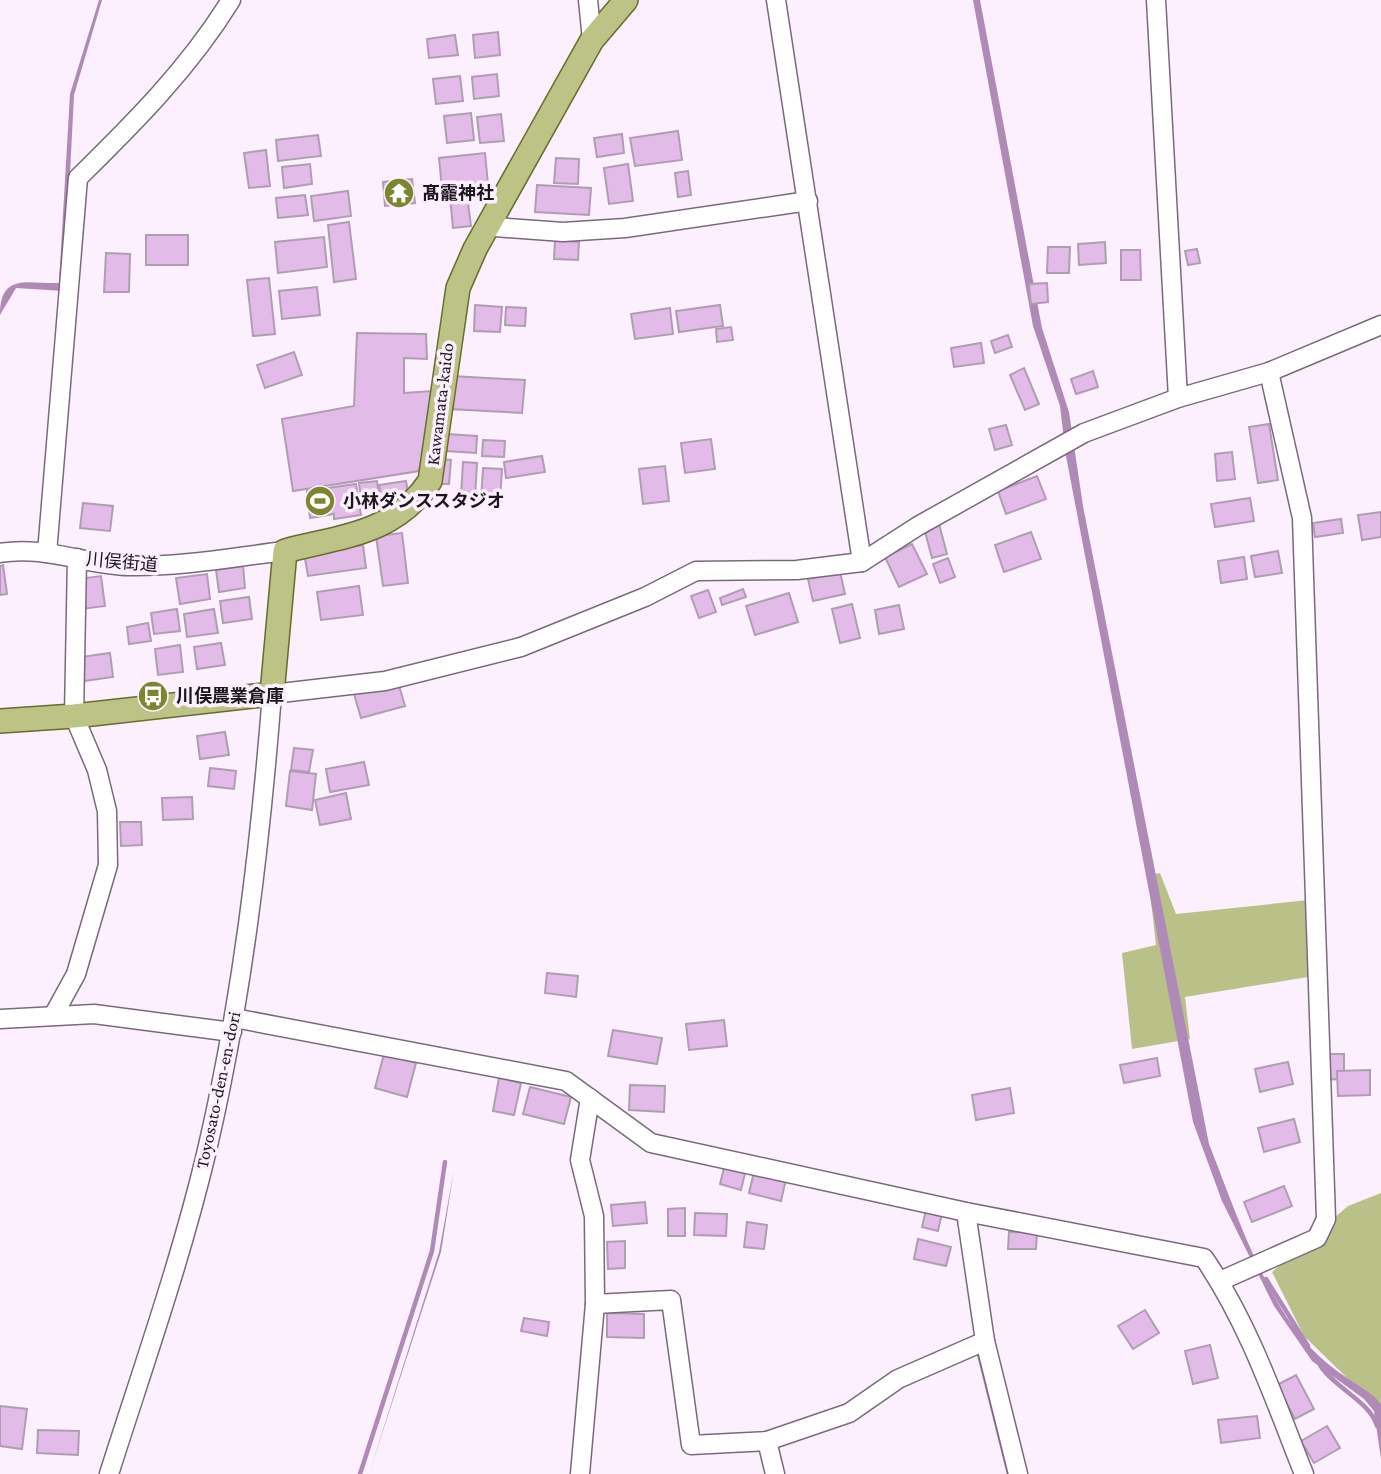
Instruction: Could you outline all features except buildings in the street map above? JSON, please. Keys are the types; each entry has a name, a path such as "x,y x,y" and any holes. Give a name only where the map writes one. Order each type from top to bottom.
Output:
{"main road":[{"name":"Kawamata-kaido","path":"285,551 349,535 398,517 417,501 430,481 452,312 458,288 489,223 592,40 626,0"},
{"path":"0,721 74,716 272,694 285,551"}],"street":[{"path":"47,552 78,178 160,96 209,35 231,0"},
{"path":"588,0 592,40"},
{"path":"776,0 862,562"},
{"path":"1156,0 1178,398"},
{"path":"489,223 495,226 564,232 625,228 808,201"},
{"path":"272,694 385,681 522,647 645,597 696,571 797,570 862,562 918,526 1084,433 1178,398 1269,372 1381,324"},
{"path":"1220,1281 1318,1238 1326,1219 1302,518 1269,372"},
{"name":"川俣街道","path":"0,553 47,552 125,566 163,566 285,551"},
{"path":"52,1016 76,974 108,865 107,811 97,770 74,716 77,558"},
{"name":"Toyosato-den-en-dori","path":"108,1474 178,1253 206,1151 233,1025 264,797 272,694"},
{"path":"0,1019 94,1014 233,1025 566,1081 651,1143 966,1212 1204,1258 1220,1281 1262,1368 1304,1474"},
{"path":"580,1474 595,1304 594,1216 580,1160 590,1098"},
{"path":"966,1212 985,1340 1018,1474"},
{"path":"595,1304 671,1300 691,1445 767,1441 849,1413 898,1378 985,1340"},
{"path":"767,1441 775,1474"}],"green space":[{"path":"1160,873 1176,914 1309,900 1308,977 1185,997 1190,1039 1132,1049 1122,953 1156,945 1148,875"},
{"path":"1381,1193 1381,1428 1380,1410 1304,1336 1272,1272 1348,1206"}],"shaded area":[{"path":"99,0 102,0 74,95 64,291 16,288 0,315 1,301 10,286 27,282 59,283 70,94"},
{"path":"973,0 980,0 1042,328 1069,412 1083,506 1209,1144 1241,1227 1283,1312 1318,1355 1375,1397 1381,1405 1381,1459 1374,1411 1364,1399 1312,1361 1274,1306 1222,1201 1193,1122 1066,456 1060,406 1033,326"},
{"path":"454,1170 441,1252 369,1474 439,1252"}],"waterway":[{"path":"360,1474 432,1251 445,1162"},
{"path":"1266,1279 1308,1346"},
{"path":"979,1354 1009,1474"},
{"path":"1320,1365 1334,1381 1367,1409 1377,1426"}],"place":[{"name":"髙靇神社","path":"399,193"},
{"name":"小林ダンススタジオ","path":"320,501"},
{"name":"川俣農業倉庫","path":"153,696"}]}
